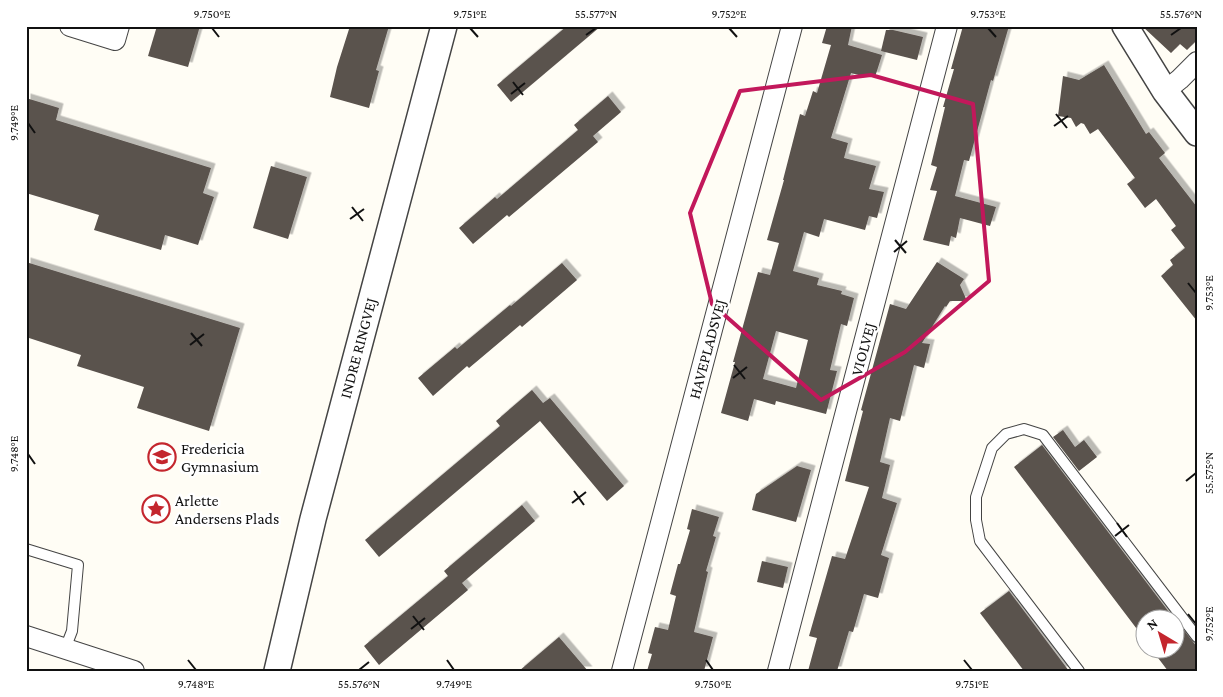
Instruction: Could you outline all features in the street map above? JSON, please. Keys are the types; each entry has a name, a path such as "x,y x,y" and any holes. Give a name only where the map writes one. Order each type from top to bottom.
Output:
{"street":[{"path":"70,26 115,40 119,26"},
{"name":"INDRE RINGVEJ","path":"277,671 320,491 444,26"},
{"name":"HAVEPLADSVEJ","path":"622,671 792,26"},
{"name":"VIOLVEJ","path":"778,671 948,26"},
{"path":"1125,26 1165,91 1197,133"},
{"path":"1165,91 1197,62"},
{"path":"26,636 134,671"}],"lane":[{"path":"1079,671 980,541 976,520 976,497 992,448 1006,434 1024,429 1043,435 1197,637"},
{"path":"26,549 78,565 72,631 65,649"}],"highlighted area":[{"path":"871,75 973,104 989,281 905,352 821,400 712,304 690,213 740,91"}],"building":[{"path":"157,26 200,26 188,67 148,56"},
{"path":"350,26 389,26 376,70 379,71 369,108 330,97"},
{"path":"567,26 601,26 511,102 497,85"},
{"path":"827,26 852,26 848,45 882,55 875,77 851,73 831,138 848,143 844,158 876,166 869,189 884,192 877,218 869,216 865,230 824,219 819,237 804,232 793,271 819,278 817,285 842,291 841,294 854,298 847,326 841,324 830,370 837,371 826,414 776,401 775,405 754,399 748,421 721,413 758,272 770,275 779,243 767,240 800,114 805,116 813,91 817,93 831,45 822,43","holes":["776,331 808,340 796,388 763,379"]},
{"path":"963,26 1009,26 993,81 991,80 969,161 964,160 955,196 996,207 990,226 960,218 956,238 951,236 949,246 923,240 937,191 930,190 937,167 931,165 945,107 943,107 954,69 951,69"},
{"path":"1142,26 1197,26 1197,40 1187,50 1180,44 1171,53"},
{"path":"886,30 923,37 917,60 881,51"},
{"path":"1104,65 1146,134 1149,132 1165,153 1159,158 1197,207 1197,321 1161,276 1173,265 1170,260 1185,248 1171,230 1176,226 1156,199 1145,208 1127,184 1135,178 1098,129 1090,134 1084,124 1081,123 1076,127 1071,118 1058,116 1063,76 1079,80"},
{"path":"608,96 621,112 593,136 598,142 509,217 507,215 473,244 459,228 495,197 497,199 578,130 574,125"},
{"path":"26,98 59,108 56,120 211,168 203,193 214,197 198,245 165,235 161,250 94,230 99,215 26,193"},
{"path":"271,166 307,177 288,239 253,228"},
{"path":"26,262 240,328 209,431 137,408 144,387 77,366 81,355 26,337"},
{"path":"937,262 964,279 960,285 967,301 950,301 945,306 922,343 930,344 924,368 914,365 900,421 890,418 880,462 890,465 882,498 897,503 881,555 889,558 878,598 864,594 853,632 849,631 837,671 808,671 817,638 809,636 832,556 845,559 869,487 845,481 863,411 861,410 890,304 906,309"},
{"path":"562,263 577,280 522,327 520,325 469,368 467,366 433,396 418,378 455,347 457,349 511,306"},
{"path":"532,390 543,403 550,398 624,486 607,501 540,421 379,557 365,540 500,426 496,421"},
{"path":"1063,430 1075,447 1084,440 1097,457 1079,471 1053,437"},
{"path":"1042,445 1167,610 1136,610 1136,628 1014,467"},
{"path":"797,466 811,470 796,522 752,510 756,494"},
{"path":"522,505 535,521 462,583 468,590 379,665 364,646 448,576 444,571"},
{"path":"692,509 719,517 713,536 716,537 706,571 708,572 694,632 713,637 704,671 647,671 652,654 648,653 655,627 668,630 676,596 670,594 690,530 687,529"},
{"path":"762,561 788,567 783,588 757,582"},
{"path":"1009,591 1069,671 1024,671 980,613"},
{"path":"1186,633 1197,647 1197,671 1168,671 1160,660 1186,660"},
{"path":"559,637 588,671 519,671"}],"place":[{"name":"Fredericia Gymnasium","path":"162,457"},
{"name":"Arlette Andersens Plads","path":"156,509"}]}
